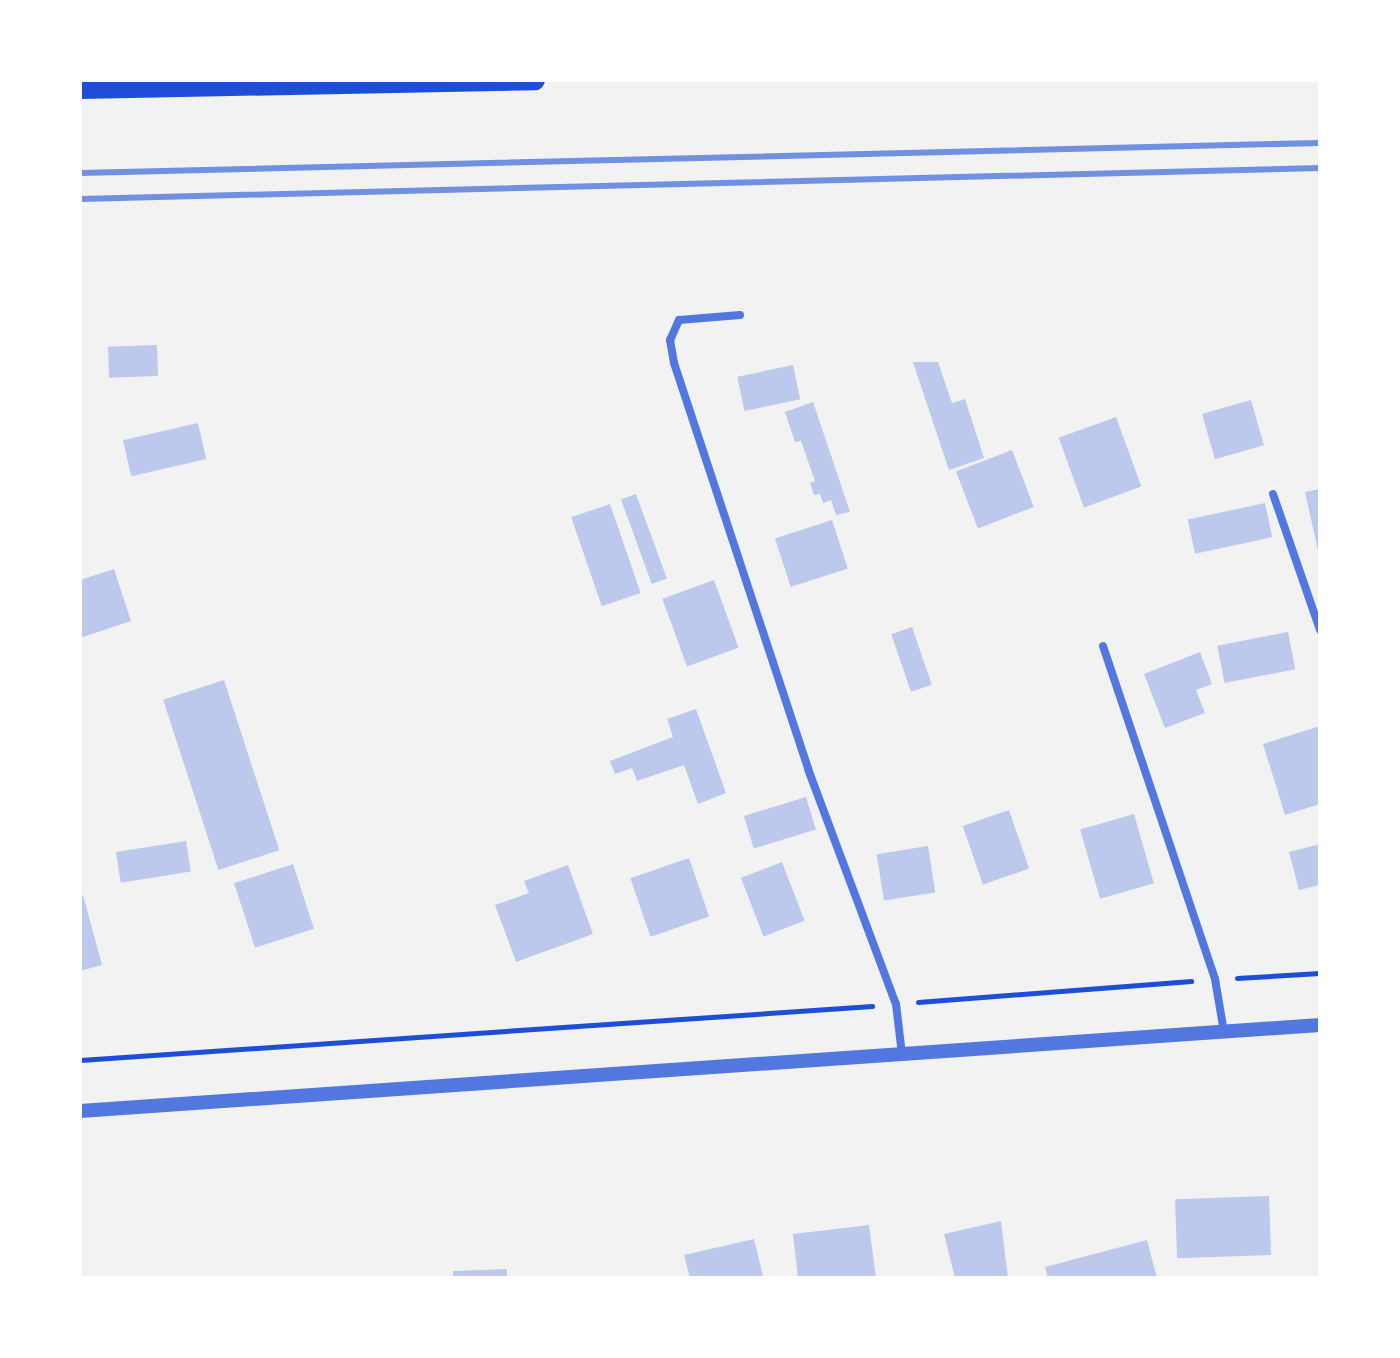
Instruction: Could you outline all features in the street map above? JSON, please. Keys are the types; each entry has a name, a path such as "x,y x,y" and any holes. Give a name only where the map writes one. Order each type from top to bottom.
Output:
{"main road":[{"path":"80,89 535,80"}],"street":[{"path":"740,315 679,320 670,340 674,363 808,769 896,1004 902,1054"},
{"path":"1273,494 1320,630"},
{"path":"1103,646 1215,979 1224,1032"},
{"path":"80,1111 1320,1025"}],"path":[{"path":"80,1060 1320,973"}],"building":[{"path":"157,345 158,376 109,378 108,347"},
{"path":"913,362 938,362 952,403 965,399 984,458 949,470"},
{"path":"793,365 800,399 745,411 737,377"},
{"path":"1251,400 1264,445 1215,459 1202,414"},
{"path":"813,402 850,512 836,515 831,500 823,503 820,494 814,495 810,483 815,481 801,441 795,442 785,412"},
{"path":"1116,417 1141,487 1084,507 1059,438"},
{"path":"198,423 206,459 131,476 123,440"},
{"path":"1012,450 1034,507 978,528 956,472"},
{"path":"1320,489 1320,554 1319,555 1305,492"},
{"path":"636,494 667,579 652,584 621,499"},
{"path":"1265,503 1272,537 1195,554 1188,519"},
{"path":"610,504 641,593 602,606 571,517"},
{"path":"832,520 848,569 791,587 775,539"},
{"path":"114,569 131,621 80,638 80,580"},
{"path":"714,580 739,648 687,666 662,599"},
{"path":"912,627 932,685 911,692 891,634"},
{"path":"1288,632 1295,669 1225,683 1217,646"},
{"path":"1200,652 1212,684 1196,690 1205,713 1165,728 1144,674"},
{"path":"224,680 279,850 218,870 163,700"},
{"path":"696,709 726,793 698,804 684,765 637,781 632,768 615,774 610,761 673,737 667,719"},
{"path":"1320,726 1320,804 1285,815 1263,744"},
{"path":"806,797 816,830 754,849 744,816"},
{"path":"1009,810 1029,869 983,885 963,826"},
{"path":"1134,814 1154,883 1100,899 1080,829"},
{"path":"186,841 191,872 121,883 116,852"},
{"path":"1320,844 1320,885 1299,890 1289,852"},
{"path":"928,846 935,892 884,901 877,854"},
{"path":"689,858 709,917 651,937 630,878"},
{"path":"782,862 805,921 763,937 741,878"},
{"path":"293,864 314,929 255,948 234,883"},
{"path":"568,865 593,934 516,962 495,905 529,893 524,881"},
{"path":"83,895 102,965 80,971 80,896"},
{"path":"1269,1196 1271,1255 1177,1258 1175,1199"},
{"path":"1001,1221 1008,1278 955,1278 944,1234"},
{"path":"869,1225 876,1278 798,1278 793,1234"},
{"path":"754,1239 763,1276 690,1278 684,1255"},
{"path":"1147,1240 1157,1278 1048,1278 1045,1267"},
{"path":"507,1269 507,1278 453,1278 453,1271"}],"railway":[{"path":"80,173 1320,143"},
{"path":"80,199 1320,168"}]}
